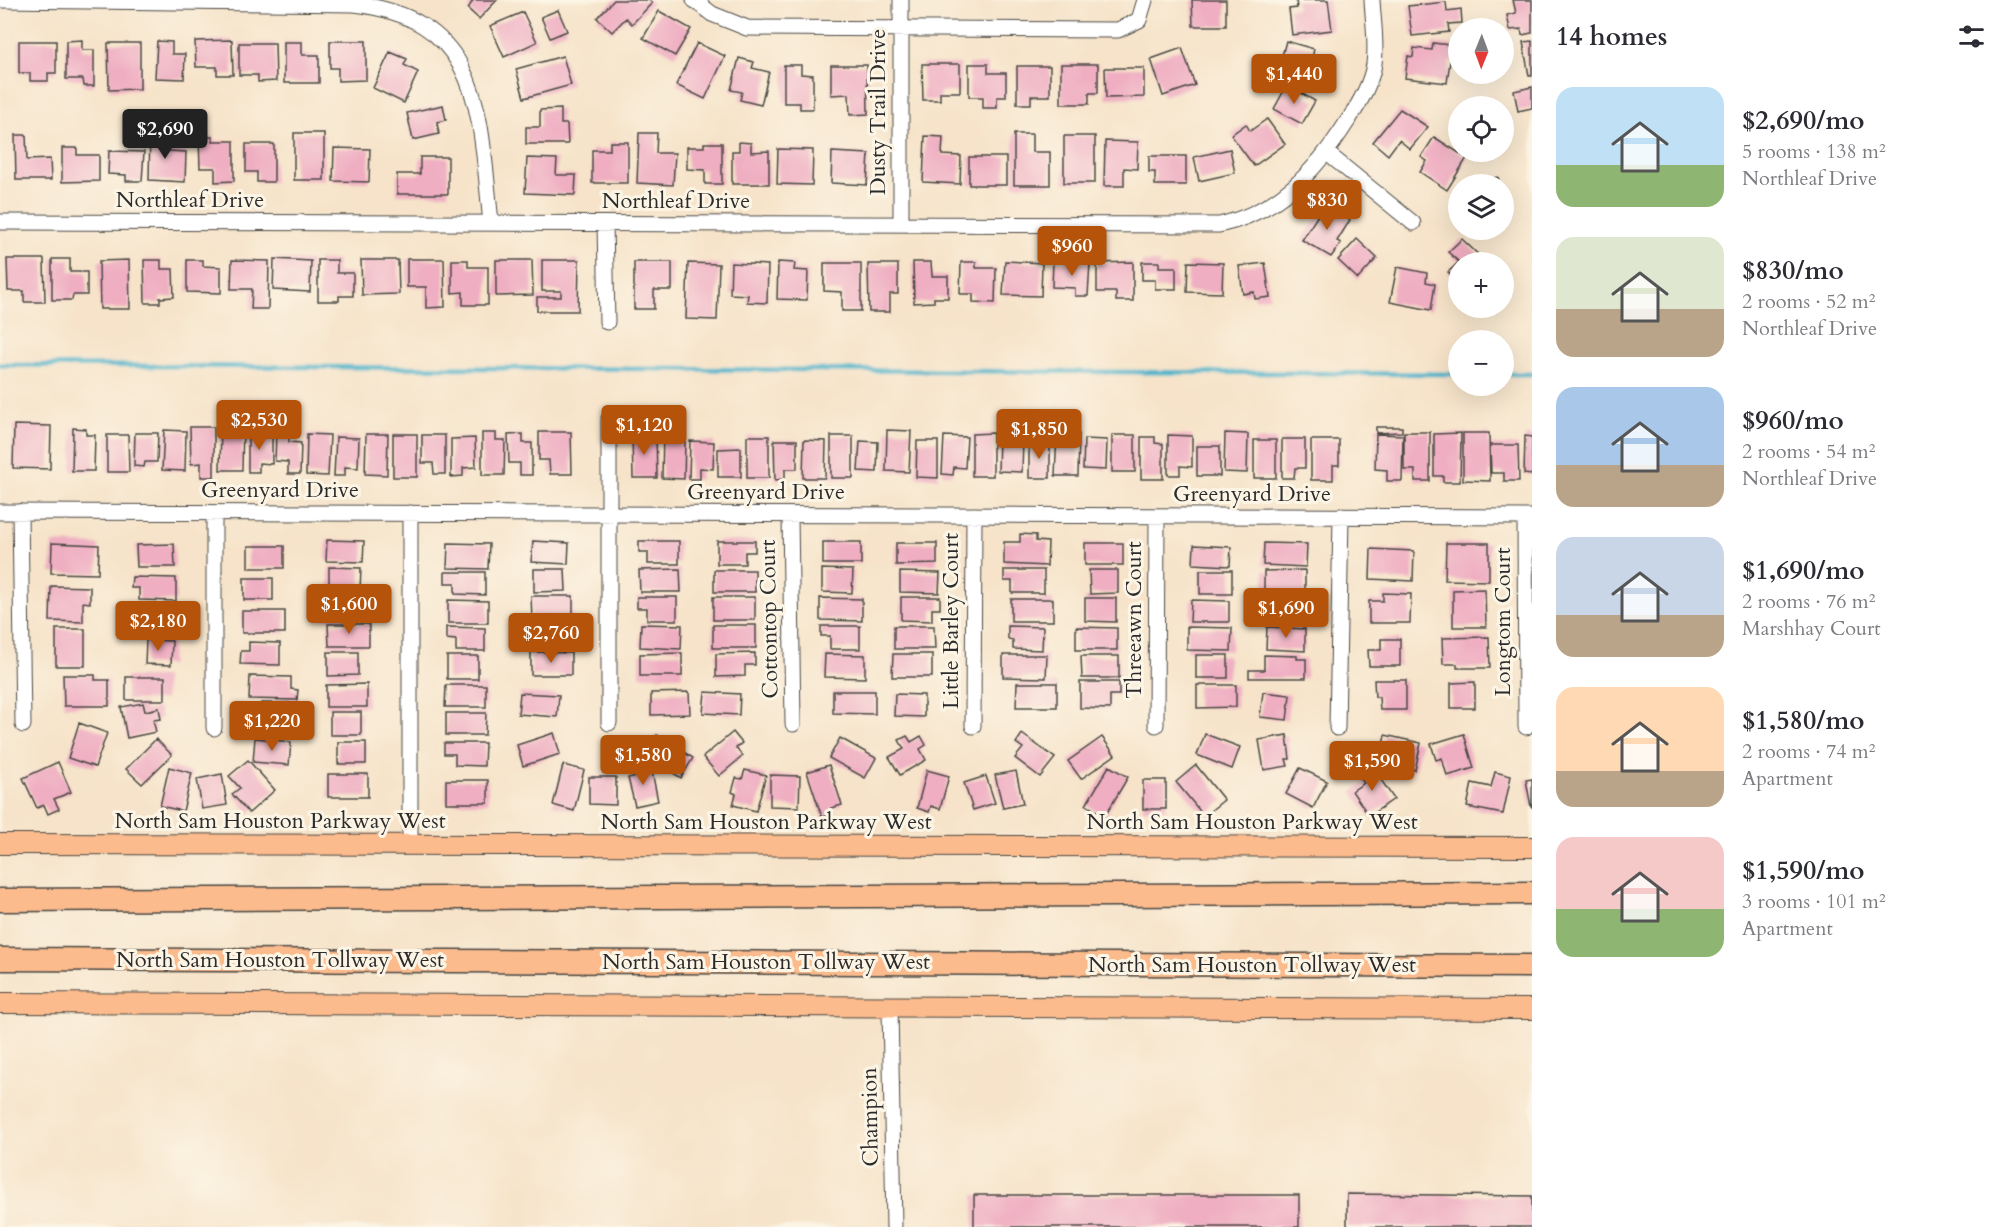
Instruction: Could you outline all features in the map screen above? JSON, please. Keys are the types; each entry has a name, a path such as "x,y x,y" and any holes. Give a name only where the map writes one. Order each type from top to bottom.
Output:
{"highway":[{"path":"0,900 1532,893"},
{"name":"North Sam Houston Tollway West","path":"0,959 1532,966"}],"main road":[{"name":"North Sam Houston Parkway West","path":"0,844 1532,847"},
{"path":"0,1003 1532,1009"}],"street":[{"path":"1,0 354,4 390,11 425,25 451,50 475,98 491,222"},
{"path":"694,0 712,14 747,28 1118,30 1139,20 1145,0"},
{"name":"Dusty Trail Drive","path":"901,0 901,223"},
{"name":"Northleaf Drive","path":"0,222 1219,225 1238,220 1274,203 1299,183 1327,153 1358,105 1374,65 1372,0"},
{"path":"1327,153 1413,222"},
{"path":"605,224 607,322"},
{"path":"609,419 609,723"},
{"name":"Greenyard Drive","path":"0,512 1528,517"},
{"path":"20,512 23,725"},
{"path":"214,513 214,728"},
{"path":"410,513 410,845"},
{"name":"Cottontop Court","path":"790,515 793,724"},
{"name":"Little Barley Court","path":"973,726 974,515"},
{"name":"Threeawn Court","path":"1156,725 1157,516"},
{"path":"1337,728 1341,516"},
{"name":"Longtom Court","path":"1526,727 1528,517"},
{"name":"Champion","path":"890,1007 894,1227"}],"building":[{"path":"473,0 497,0 479,19 468,9"},
{"path":"614,0 649,0 652,3 632,24 626,18 612,32 597,18"},
{"path":"1192,0 1226,0 1226,26 1193,26"},
{"path":"1296,0 1328,0 1332,30 1292,35 1289,9 1297,8"},
{"path":"1513,0 1532,0 1532,33 1522,35 1521,29 1514,30 1514,18 1508,18 1507,15 1516,13"},
{"path":"1446,2 1447,11 1461,9 1462,18 1448,18 1448,32 1412,36 1408,6"},
{"path":"558,10 567,31 550,38 541,17"},
{"path":"659,11 691,29 675,56 643,38"},
{"path":"523,12 537,42 504,57 490,26"},
{"path":"82,40 82,50 94,50 94,86 84,86 83,79 66,79 66,41"},
{"path":"232,40 233,75 217,75 217,67 196,67 195,41"},
{"path":"19,41 56,41 56,73 48,73 48,81 30,81 30,73 19,73"},
{"path":"157,41 172,42 172,54 185,54 184,79 155,78"},
{"path":"330,41 366,41 366,80 338,81 338,68 330,68"},
{"path":"1286,41 1314,49 1311,63 1327,67 1321,86 1277,74"},
{"path":"1532,41 1532,76 1529,76 1523,42"},
{"path":"284,42 302,42 302,55 319,55 319,83 284,83"},
{"path":"108,43 140,43 140,89 109,90"},
{"path":"239,43 275,43 276,81 258,82 258,75 239,75"},
{"path":"697,43 725,56 705,99 676,85"},
{"path":"1433,43 1448,45 1447,83 1405,78 1408,56 1413,57 1414,48 1432,50"},
{"path":"1182,48 1195,85 1163,96 1151,59"},
{"path":"390,52 407,59 404,65 418,72 404,103 373,88"},
{"path":"563,56 571,85 524,98 516,69"},
{"path":"739,58 754,62 752,68 769,72 761,105 740,100 742,92 731,90"},
{"path":"922,64 960,64 960,92 940,92 940,100 923,100"},
{"path":"969,64 988,64 988,73 1006,73 1006,97 997,97 997,108 983,108 983,97 969,97"},
{"path":"1061,64 1098,64 1098,93 1089,93 1089,104 1061,104"},
{"path":"784,65 801,65 801,74 813,75 813,109 800,109 800,103 784,103"},
{"path":"831,65 867,65 868,114 850,115 849,94 831,95"},
{"path":"1017,66 1050,66 1050,96 1031,96 1031,104 1017,104"},
{"path":"1105,68 1144,68 1144,97 1106,98"},
{"path":"1287,85 1315,101 1302,124 1274,109"},
{"path":"1532,87 1532,108 1518,111 1514,91"},
{"path":"443,105 446,120 437,122 439,134 413,140 407,113"},
{"path":"561,109 561,124 567,124 568,144 526,144 526,127 540,127 540,110"},
{"path":"1400,109 1428,127 1410,149 1399,140 1388,155 1373,142"},
{"path":"1267,119 1285,144 1254,166 1231,135 1246,124 1250,131"},
{"path":"150,132 169,132 168,151 186,152 185,182 149,180"},
{"path":"294,133 324,133 324,180 294,180"},
{"path":"639,133 657,133 656,153 675,153 673,185 637,183"},
{"path":"1014,134 1032,134 1032,152 1050,152 1050,185 1014,185"},
{"path":"15,135 26,135 27,160 50,159 51,180 16,180"},
{"path":"925,136 943,137 942,155 961,156 960,184 923,182"},
{"path":"1064,136 1095,136 1095,183 1064,183"},
{"path":"199,137 213,137 213,141 234,141 234,181 215,182 215,168 200,168"},
{"path":"1434,137 1448,146 1448,162 1464,162 1457,174 1448,174 1447,190 1420,172 1427,161 1421,157"},
{"path":"1105,141 1138,142 1137,169 1124,168 1124,186 1104,186"},
{"path":"610,142 628,142 628,183 592,183 592,150 610,150"},
{"path":"739,142 751,143 751,152 769,151 769,184 732,184 732,151 739,151"},
{"path":"704,143 722,143 722,184 705,184 705,170 687,169 687,147 704,147"},
{"path":"246,144 274,144 274,182 257,182 257,172 246,172"},
{"path":"62,148 77,148 77,155 99,155 99,181 62,182"},
{"path":"334,148 370,149 369,182 333,181"},
{"path":"778,149 813,150 812,185 777,184"},
{"path":"1230,149 1235,173 1199,181 1194,157"},
{"path":"109,151 144,152 142,181 126,181 126,175 108,174"},
{"path":"832,152 869,154 867,185 831,183"},
{"path":"1149,156 1186,156 1186,185 1155,185 1155,172 1149,172"},
{"path":"420,157 448,157 448,194 397,194 397,174 420,174"},
{"path":"969,157 1006,157 1006,185 969,185"},
{"path":"527,158 557,159 556,175 576,175 575,195 525,193"},
{"path":"1325,204 1350,220 1337,241 1341,243 1331,257 1302,240"},
{"path":"1357,239 1377,258 1358,279 1338,260"},
{"path":"1463,240 1476,252 1448,252"},
{"path":"7,259 44,259 45,302 24,302 24,291 8,291"},
{"path":"52,259 70,259 70,272 87,272 87,295 73,295 72,300 52,300"},
{"path":"274,259 311,261 310,292 273,290"},
{"path":"407,259 444,259 445,307 426,308 426,287 407,287"},
{"path":"129,260 130,309 100,309 99,261"},
{"path":"144,260 161,260 161,269 173,269 174,297 160,298 160,303 145,303"},
{"path":"187,260 203,260 203,266 221,267 221,293 187,292"},
{"path":"232,260 269,261 268,309 251,309 252,289 231,289"},
{"path":"318,260 337,260 337,273 353,273 353,296 339,296 339,301 318,301"},
{"path":"361,260 398,260 399,294 362,295"},
{"path":"452,260 468,260 468,267 488,267 488,305 463,305 463,292 452,293"},
{"path":"496,260 532,260 533,295 496,296"},
{"path":"542,260 579,260 578,311 537,311 537,297 561,297 561,291 542,291"},
{"path":"1005,261 1042,263 1041,296 1003,295"},
{"path":"634,262 672,262 672,290 654,290 654,309 634,309"},
{"path":"778,262 795,263 794,270 808,271 807,300 777,299"},
{"path":"913,262 931,262 932,276 948,276 948,298 934,298 934,302 914,303"},
{"path":"961,262 976,262 976,268 996,268 995,303 973,302 973,294 960,294"},
{"path":"1053,262 1090,263 1088,296 1075,296 1075,288 1052,287"},
{"path":"1133,262 1133,301 1116,301 1116,292 1097,292 1097,263"},
{"path":"1142,262 1159,262 1159,267 1176,267 1176,289 1155,289 1155,280 1142,280"},
{"path":"1188,262 1223,263 1222,293 1187,292"},
{"path":"688,263 719,264 717,320 686,319"},
{"path":"731,263 768,265 767,303 747,302 748,295 730,294"},
{"path":"824,263 861,263 861,311 842,311 842,292 824,291"},
{"path":"1265,263 1270,297 1255,299 1254,292 1243,294 1239,266"},
{"path":"868,264 898,264 898,294 890,294 890,312 869,312"},
{"path":"1397,267 1427,273 1426,282 1435,284 1431,310 1390,302"},
{"path":"14,425 51,426 50,469 13,468"},
{"path":"221,426 243,426 242,470 220,470"},
{"path":"190,427 214,427 214,477 201,477 201,463 191,464"},
{"path":"1376,427 1402,427 1402,432 1376,433"},
{"path":"73,428 86,429 86,435 95,435 94,471 72,471"},
{"path":"164,430 186,431 185,471 162,470"},
{"path":"887,430 911,431 909,472 886,471"},
{"path":"539,432 571,432 572,474 550,474 549,460 539,460"},
{"path":"1404,432 1430,432 1430,481 1415,481 1415,470 1404,470"},
{"path":"135,433 158,433 157,462 145,462 144,467 134,466"},
{"path":"276,433 289,434 289,442 301,443 300,474 288,474 288,462 275,461"},
{"path":"482,433 496,433 496,440 505,440 504,475 482,475"},
{"path":"663,433 677,433 676,440 685,440 684,479 662,478"},
{"path":"993,433 993,476 972,476 972,434"},
{"path":"1225,433 1248,434 1247,473 1224,472"},
{"path":"1461,433 1460,482 1443,482 1443,476 1434,476 1434,434"},
{"path":"1463,433 1489,433 1490,481 1463,480"},
{"path":"248,434 272,434 272,464 259,463 259,472 248,472"},
{"path":"307,434 330,435 328,476 306,475"},
{"path":"366,434 388,434 387,475 365,474"},
{"path":"393,434 417,434 417,477 393,477"},
{"path":"523,434 523,443 532,443 532,475 520,475 520,463 509,463 508,435"},
{"path":"1057,434 1079,434 1078,476 1055,476"},
{"path":"1376,434 1403,435 1402,481 1387,481 1387,470 1375,469"},
{"path":"107,435 128,435 129,472 107,472"},
{"path":"422,435 445,435 445,474 434,474 433,463 422,463"},
{"path":"632,435 656,435 657,478 633,478"},
{"path":"1112,435 1135,435 1135,472 1112,472"},
{"path":"1168,435 1192,436 1192,467 1180,466 1180,475 1168,475"},
{"path":"747,436 769,436 769,478 747,478"},
{"path":"831,436 853,436 853,478 831,478"},
{"path":"944,436 967,437 965,468 954,467 953,475 942,474"},
{"path":"1525,436 1532,437 1532,475 1524,474"},
{"path":"336,437 359,438 358,468 345,467 345,476 334,476"},
{"path":"1141,437 1155,437 1155,443 1163,444 1163,479 1141,479"},
{"path":"475,438 476,467 463,468 463,476 451,477 451,439"},
{"path":"999,439 1023,440 1022,472 998,471"},
{"path":"1084,439 1107,440 1106,470 1083,469"},
{"path":"1282,439 1305,439 1305,468 1295,468 1294,478 1282,478"},
{"path":"774,440 797,440 797,469 785,469 785,479 775,480"},
{"path":"804,440 826,441 825,478 803,478"},
{"path":"1254,440 1276,440 1276,478 1254,478"},
{"path":"1311,440 1339,440 1339,465 1333,465 1333,480 1311,480"},
{"path":"690,441 714,442 713,469 700,468 700,479 689,479"},
{"path":"860,441 878,442 877,472 858,471"},
{"path":"917,441 938,441 938,478 916,477"},
{"path":"1029,441 1050,441 1050,478 1029,478"},
{"path":"1490,445 1518,445 1519,481 1504,481 1504,473 1491,473"},
{"path":"1197,446 1220,446 1220,476 1197,476"},
{"path":"741,448 741,477 718,477 718,449"},
{"path":"1020,534 1036,535 1036,541 1048,542 1047,566 1004,564 1004,542 1020,542"},
{"path":"327,540 364,541 363,562 326,561"},
{"path":"533,541 569,543 568,564 531,562"},
{"path":"639,541 679,541 679,564 648,564 648,552 639,552"},
{"path":"717,541 755,541 755,552 745,552 745,564 717,564"},
{"path":"823,542 861,542 861,564 823,564"},
{"path":"52,543 99,545 98,574 51,573"},
{"path":"448,543 489,544 488,569 447,568"},
{"path":"896,543 937,543 937,564 896,565"},
{"path":"1085,543 1123,543 1123,565 1085,565"},
{"path":"1264,543 1307,544 1306,567 1263,565"},
{"path":"1446,543 1489,543 1489,581 1445,580"},
{"path":"174,544 175,567 137,567 136,545"},
{"path":"1194,545 1231,547 1230,566 1193,564"},
{"path":"248,546 284,546 284,568 248,568"},
{"path":"1371,549 1414,551 1413,581 1370,579"},
{"path":"329,567 361,568 360,591 329,590"},
{"path":"534,569 565,569 566,591 534,592"},
{"path":"680,569 681,592 640,592 639,570"},
{"path":"822,569 853,570 852,593 822,592"},
{"path":"714,570 755,570 755,592 714,592"},
{"path":"1004,570 1044,570 1044,593 1012,593 1012,581 1004,581"},
{"path":"1089,570 1118,570 1118,593 1090,594"},
{"path":"1200,570 1232,570 1232,594 1200,594"},
{"path":"1305,570 1305,594 1264,594 1264,571"},
{"path":"445,572 485,572 485,595 455,594 455,583 445,583"},
{"path":"900,572 940,573 939,593 900,592"},
{"path":"132,577 176,578 176,601 139,600 139,588 131,588"},
{"path":"244,578 273,578 273,600 244,600"},
{"path":"51,586 90,587 90,603 83,602 83,622 50,621"},
{"path":"1485,589 1486,627 1453,627 1453,590"},
{"path":"1383,593 1411,594 1410,623 1369,623 1369,601 1383,601"},
{"path":"320,596 366,596 366,619 321,619"},
{"path":"531,596 573,596 573,619 532,620"},
{"path":"637,597 677,597 677,620 647,620 647,608 637,608"},
{"path":"713,597 755,597 755,620 713,620"},
{"path":"901,597 940,597 940,609 932,609 932,621 901,620"},
{"path":"820,598 862,599 862,621 820,620"},
{"path":"1085,598 1116,598 1116,622 1085,621"},
{"path":"1011,599 1053,599 1053,621 1011,621"},
{"path":"1263,599 1303,599 1303,622 1264,622"},
{"path":"448,600 488,601 488,623 448,623"},
{"path":"1191,600 1229,601 1229,622 1190,622"},
{"path":"242,611 285,611 285,633 242,633"},
{"path":"147,612 176,613 175,634 146,633"},
{"path":"328,624 369,624 369,646 329,646"},
{"path":"641,624 682,625 681,649 640,647"},
{"path":"531,625 571,625 571,648 531,648"},
{"path":"713,625 756,625 756,648 713,648"},
{"path":"821,626 860,626 860,649 830,649 830,636 821,636"},
{"path":"894,626 934,626 935,649 894,649"},
{"path":"1008,626 1043,627 1042,650 1013,649 1013,640 1008,639"},
{"path":"446,627 485,628 485,651 456,651 456,640 446,639"},
{"path":"1076,627 1117,628 1117,650 1076,650"},
{"path":"1187,627 1232,628 1231,651 1187,650"},
{"path":"1267,627 1305,629 1305,651 1266,649"},
{"path":"56,629 85,629 85,666 56,666"},
{"path":"1489,637 1490,668 1457,668 1457,664 1443,664 1442,638"},
{"path":"1381,639 1400,639 1400,666 1369,666 1368,650 1381,650"},
{"path":"146,640 172,641 171,665 145,664"},
{"path":"249,642 280,643 280,665 240,664 241,651 249,651"},
{"path":"328,652 358,652 358,675 328,676"},
{"path":"531,652 571,653 571,675 531,675"},
{"path":"682,653 682,676 640,676 640,654"},
{"path":"755,653 755,665 745,665 745,676 716,677 716,654"},
{"path":"825,654 865,655 865,678 824,677"},
{"path":"893,654 932,654 932,677 892,677"},
{"path":"1003,655 1047,655 1046,678 1003,677"},
{"path":"1196,655 1228,655 1228,678 1196,678"},
{"path":"1264,655 1297,656 1297,659 1306,659 1306,678 1249,678 1249,670 1264,670"},
{"path":"447,656 478,656 478,679 447,679"},
{"path":"1081,656 1119,656 1119,678 1082,678"},
{"path":"63,675 95,675 95,680 109,680 109,706 64,706"},
{"path":"250,676 291,677 291,689 298,690 297,700 249,699"},
{"path":"126,677 165,677 165,700 126,700"},
{"path":"1374,680 1406,680 1406,710 1380,710 1379,697 1375,697"},
{"path":"1080,682 1119,682 1119,695 1110,695 1110,709 1080,708"},
{"path":"1475,682 1475,708 1451,708 1451,683"},
{"path":"1017,683 1057,683 1057,707 1016,707"},
{"path":"367,684 367,707 326,707 326,685"},
{"path":"446,685 486,685 486,707 445,707"},
{"path":"1197,685 1236,685 1236,707 1197,708"},
{"path":"833,691 875,691 875,714 833,713"},
{"path":"689,692 690,714 651,715 651,693"},
{"path":"705,692 740,694 739,715 703,713"},
{"path":"1263,692 1290,695 1287,720 1260,717"},
{"path":"520,693 559,695 557,717 518,714"},
{"path":"895,694 924,695 924,717 894,716"},
{"path":"143,703 145,711 159,708 161,719 153,720 156,732 127,738 121,707"},
{"path":"261,703 289,703 288,729 260,729"},
{"path":"330,712 361,712 361,735 330,735"},
{"path":"446,713 486,713 485,735 446,735"},
{"path":"79,723 107,733 95,767 68,758"},
{"path":"733,732 742,743 736,748 743,756 719,776 703,757"},
{"path":"554,733 560,754 523,766 517,745"},
{"path":"1022,734 1055,758 1040,777 1015,758 1023,748 1016,743"},
{"path":"1205,734 1240,747 1232,769 1197,755"},
{"path":"1464,734 1474,768 1447,776 1442,758 1436,760 1431,744"},
{"path":"657,735 693,758 681,778 644,755"},
{"path":"1287,735 1290,759 1286,759 1288,766 1264,770 1259,740"},
{"path":"1385,735 1421,743 1415,770 1387,764 1390,752 1382,750"},
{"path":"907,736 911,742 921,736 926,745 920,749 926,760 900,775 889,757 904,749 899,740"},
{"path":"1102,737 1115,755 1081,779 1068,761"},
{"path":"255,738 291,742 289,765 253,762"},
{"path":"840,738 876,758 865,778 829,758"},
{"path":"156,739 172,755 142,784 126,769"},
{"path":"338,742 366,742 366,764 338,764"},
{"path":"444,743 485,743 484,766 455,765 455,754 444,754"},
{"path":"248,760 275,790 249,813 232,794 240,788 229,776"},
{"path":"58,762 71,792 54,799 59,809 48,814 44,805 37,808 23,778"},
{"path":"650,762 658,801 635,806 628,778 638,776 636,766"},
{"path":"563,765 584,770 574,811 553,805"},
{"path":"829,765 842,805 831,808 833,814 822,817 807,772"},
{"path":"1196,765 1224,800 1204,816 1176,782"},
{"path":"1371,765 1394,799 1369,816 1352,791 1364,783 1357,774"},
{"path":"1109,766 1128,777 1105,816 1086,805"},
{"path":"169,767 192,773 183,811 160,806"},
{"path":"1300,768 1327,781 1313,808 1286,794"},
{"path":"745,770 766,775 756,811 733,805 736,794 732,792 736,778 742,779"},
{"path":"927,770 949,776 940,809 931,806 929,812 917,808"},
{"path":"1016,771 1023,804 1003,808 995,775"},
{"path":"1495,772 1511,776 1503,814 1467,807 1472,783 1491,787"},
{"path":"222,774 227,805 202,809 197,779"},
{"path":"328,774 368,774 368,797 328,797"},
{"path":"770,775 800,776 799,807 770,806"},
{"path":"986,776 995,803 973,810 964,783"},
{"path":"589,777 616,777 616,805 589,804"},
{"path":"1532,779 1532,807 1531,807 1526,780"},
{"path":"446,780 488,780 488,803 446,803"},
{"path":"1143,780 1166,780 1166,809 1143,809"},
{"path":"1347,1194 1532,1196 1532,1227 1347,1227"},
{"path":"974,1195 1299,1195 1299,1227 974,1227"}],"waterway":[{"path":"0,365 1448,374"},
{"path":"1514,374 1532,374"}]}
